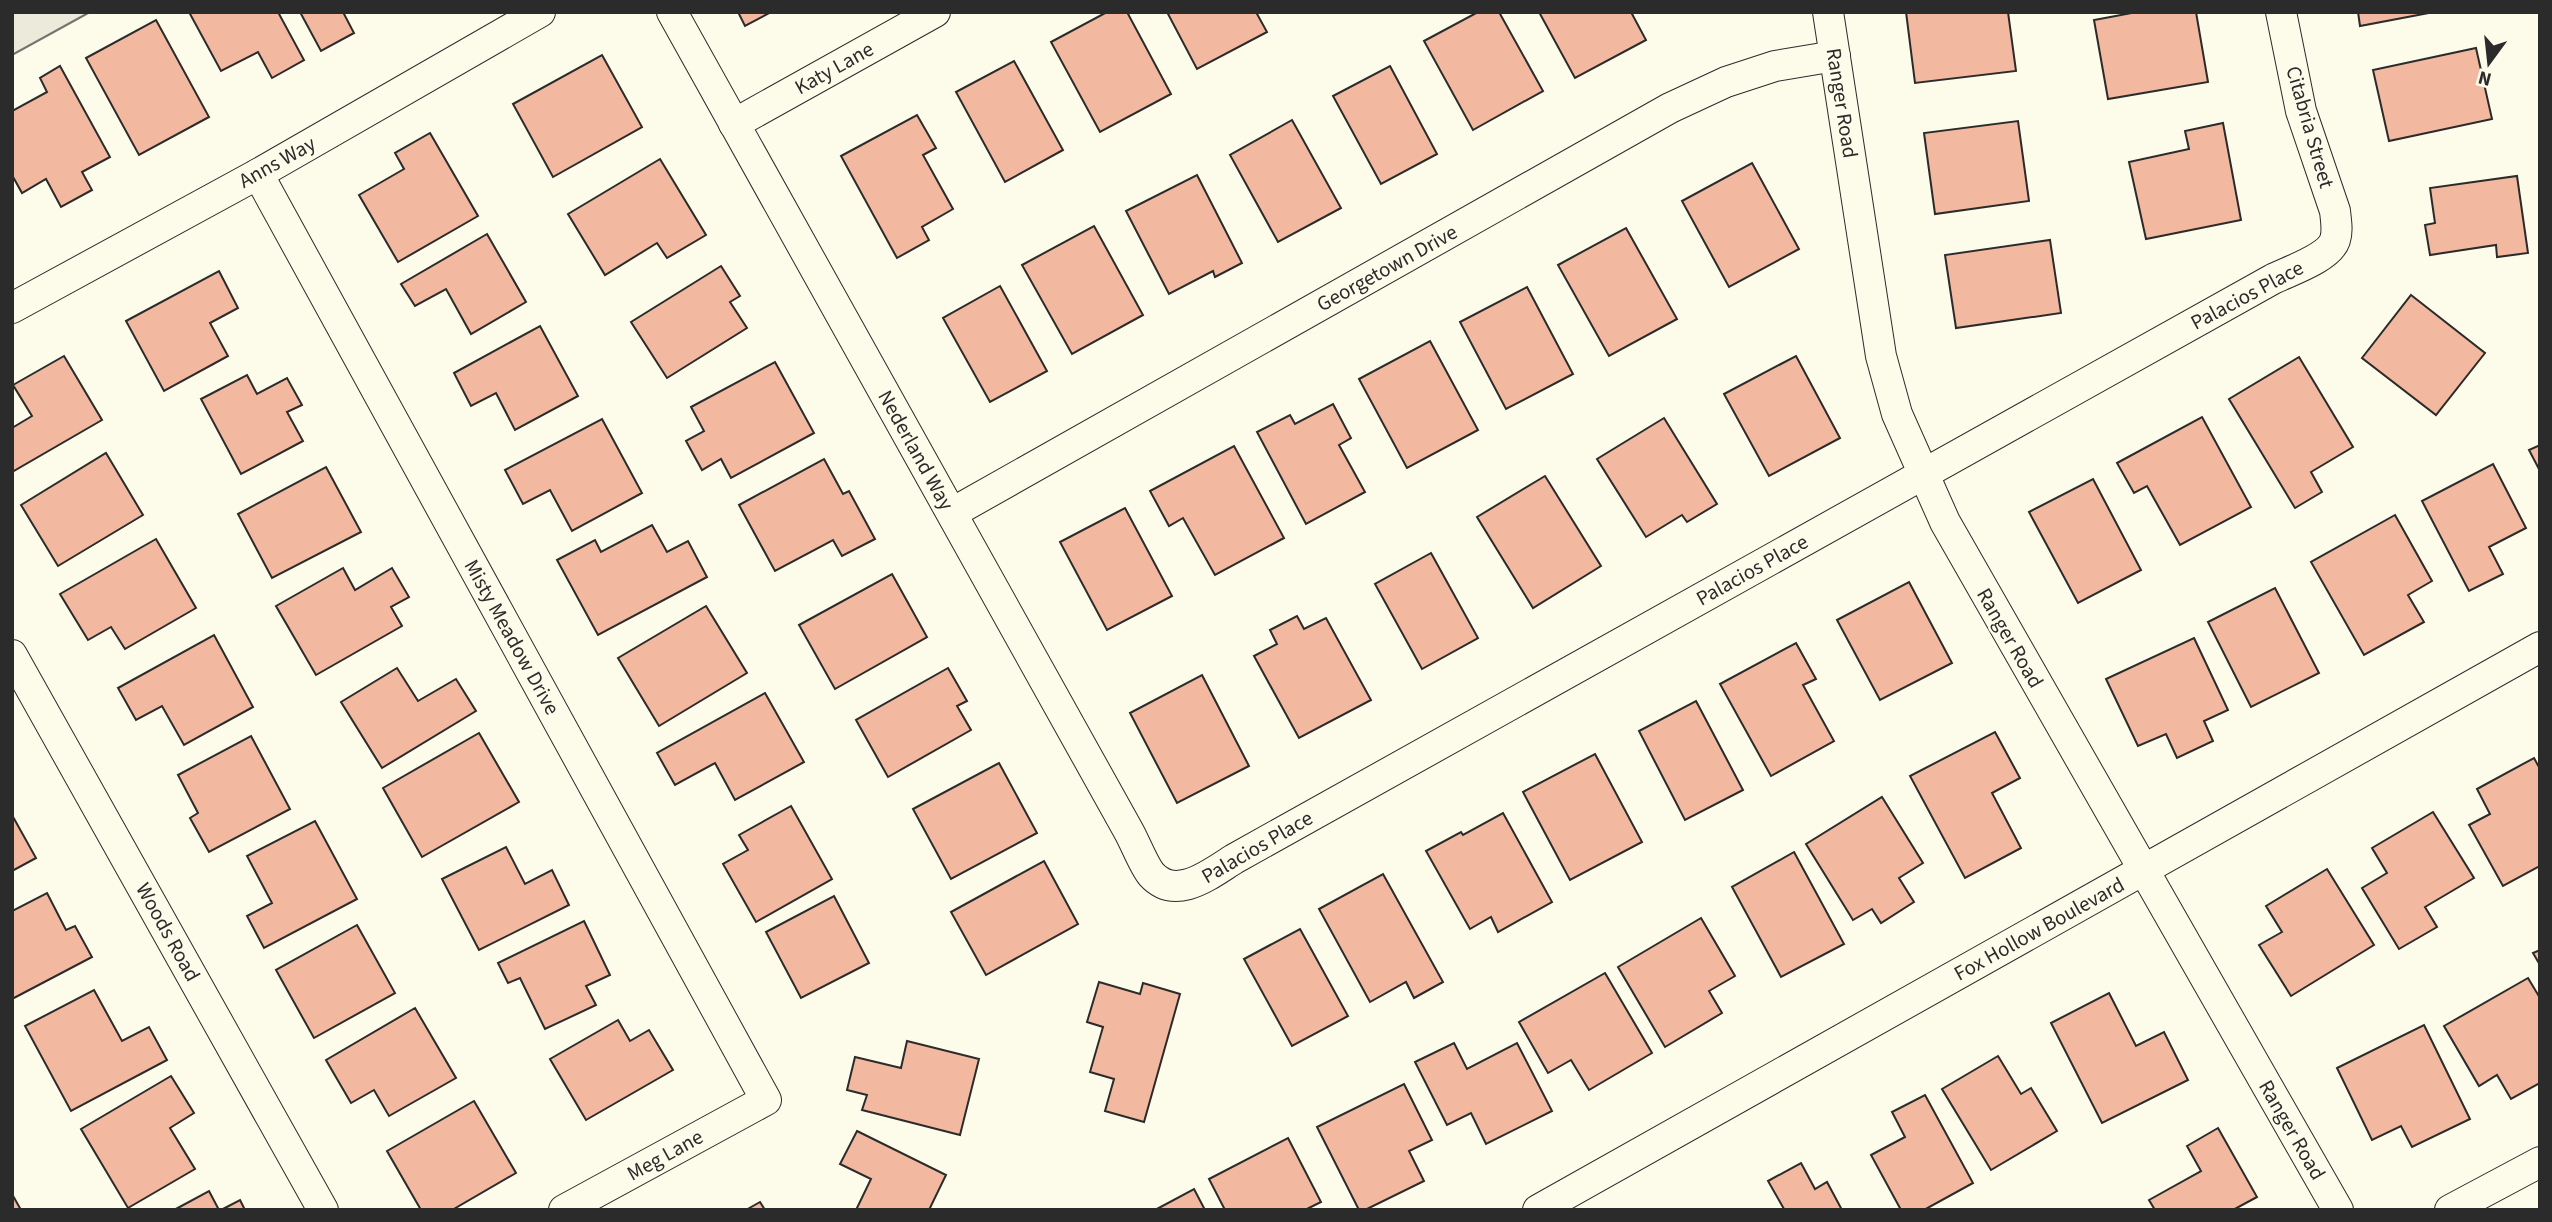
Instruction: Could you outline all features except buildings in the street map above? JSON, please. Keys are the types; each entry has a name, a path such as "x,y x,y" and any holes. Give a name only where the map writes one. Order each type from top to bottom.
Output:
{"street":[{"name":"Anns Way","path":"12,307 258,174 540,12"},
{"name":"Nederland Way","path":"672,12 1150,873 1164,884"},
{"name":"Katy Lane","path":"734,124 935,12"},
{"name":"Ranger Road","path":"1828,12 1881,356 1897,415 1945,522 2338,1210"},
{"name":"Citabria Street","path":"2281,12 2301,111 2335,211 2335,242"},
{"name":"Georgetown Drive","path":"952,513 1670,108 1726,82 1775,66 1835,56"},
{"name":"Misty Meadow Drive","path":"258,174 766,1100"},
{"name":"Palacios Place","path":"1164,884 1182,887 1198,881 2273,279 2327,252 2335,242"},
{"name":"Fox Hollow Boulevard","path":"1538,1210 2540,647"},
{"name":"Woods Road","path":"12,655 323,1210"},
{"name":"Meg Lane","path":"564,1210 766,1100"},
{"path":"2450,1210 2540,1162"}],"shaded area":[{"path":"12,12 90,12 12,55"}]}
